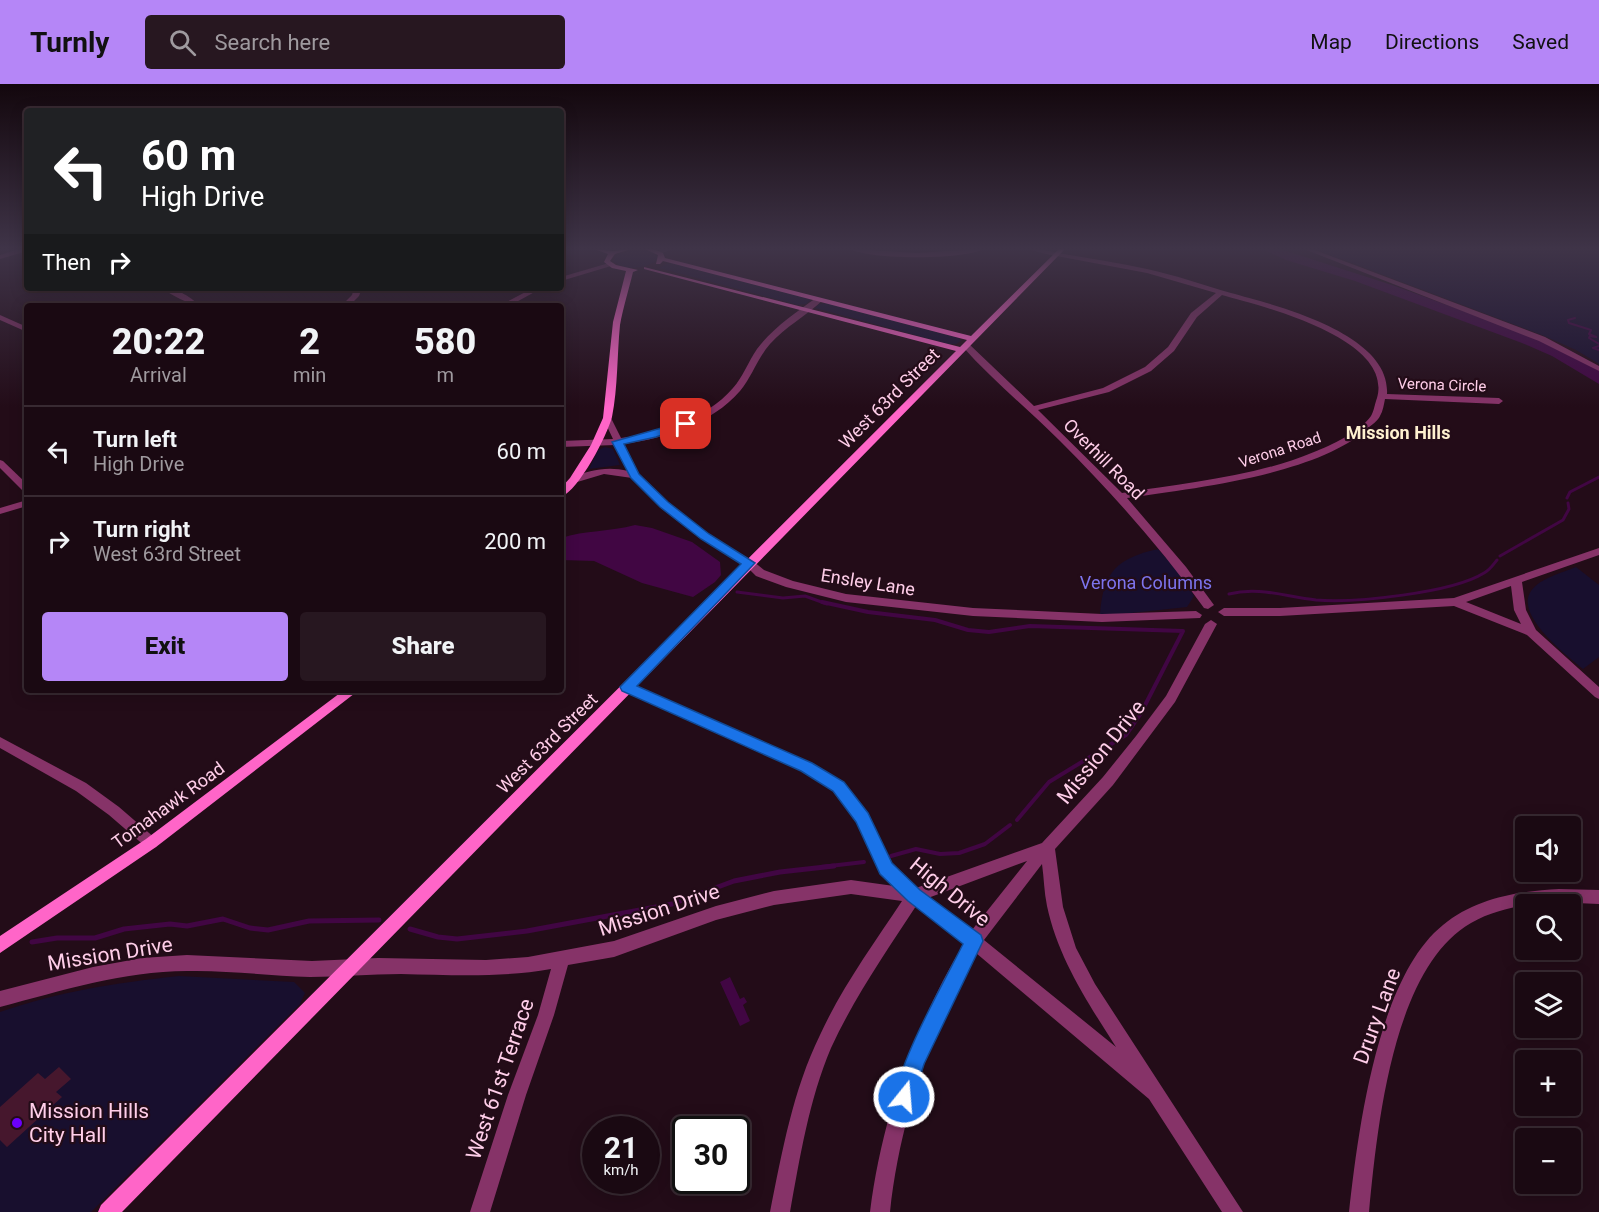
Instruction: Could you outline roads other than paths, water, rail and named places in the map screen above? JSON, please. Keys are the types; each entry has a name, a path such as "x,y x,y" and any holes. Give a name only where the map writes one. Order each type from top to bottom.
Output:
{"street":[{"path":"564,491 574,480 596,445 607,418 617,322 622,302"},
{"path":"776,302 966,345"},
{"path":"564,444 596,445 617,442 652,435 686,424 723,403 736,390 766,345 805,309 816,302"},
{"path":"824,302 966,345"},
{"name":"West 63rd Street","path":"108,1212 1009,302"},
{"path":"1032,409 1106,390 1148,369 1171,349 1194,315 1210,302"},
{"path":"1254,302 1302,316 1341,336 1362,352 1378,371 1383,396"},
{"path":"1440,302 1524,332 1586,360 1599,369"},
{"path":"0,317 24,329"},
{"name":"Overhill Road","path":"966,345 1120,495 1194,584 1208,605"},
{"name":"Verona Circle","path":"1383,396 1499,400"},
{"name":"Verona Road","path":"1120,495 1231,479 1314,456 1355,435 1371,423 1378,415 1383,396"},
{"name":"Ensley Lane","path":"607,418 634,476 664,505 705,537 770,577 819,593 905,606 1034,616 1124,618 1196,615"},
{"path":"0,464 24,487"},
{"path":"574,480 598,471 616,470 634,476"},
{"path":"0,511 24,504"},
{"path":"1224,612 1222,619 1211,624 1200,623 1196,615 1199,609 1208,605 1219,607 1224,612 1280,612 1455,602 1599,552"},
{"path":"1516,580 1520,610 1531,632"},
{"path":"1455,602 1531,632 1599,694"},
{"name":"Mission Drive","path":"0,999 93,975 142,966 198,963 312,969 486,968 528,965 614,949 716,913 796,894 851,887 914,896 1047,847 1108,781 1141,740 1171,699 1211,624"},
{"name":"High Drive","path":"627,687 807,767 838,787 862,818 886,868 914,896 974,941 1098,1042 1154,1092"},
{"name":"Tomahawk Road","path":"0,945 151,843 349,693"},
{"path":"0,742 81,787 114,811 151,843"},
{"path":"880,1212 894,1132 915,1062 974,941 1047,847"},
{"name":"High Drive","path":"1047,847 1055,907 1069,950 1089,990 1233,1212"},
{"path":"780,1212 794,1132 808,1087 835,1020 914,896"},
{"name":"Drury Lane","path":"1359,1212 1377,1082 1392,1028 1408,989 1427,953 1448,930 1475,914 1511,901 1550,896 1599,897"},
{"name":"West 61st Terrace","path":"480,1212 517,1095 546,1015 561,960"}],"waterway":[{"path":"1424,302 1557,352 1599,379"},
{"path":"1575,318 1568,320 1569,323 1591,330 1589,334 1596,337 1590,336 1589,338 1599,344"},
{"path":"1599,346 1593,348 1599,350"},
{"path":"1594,375 1599,371"},
{"path":"1567,498 1570,492 1599,477"},
{"path":"1500,556 1563,520 1569,509 1568,503"},
{"path":"1229,594 1251,591 1333,601 1403,595 1469,580 1486,572 1497,560"},
{"path":"737,592 783,598 805,596 827,604"},
{"path":"822,602 868,612 935,620 968,630 989,632 1030,626 1183,631 1141,713 1126,735 1049,782 1017,820"},
{"path":"891,856 916,849 940,854 959,853 985,844 1010,825"},
{"path":"821,867 864,862"},
{"path":"410,929 438,937 457,939 527,931 672,904 734,881 780,872 834,866"},
{"path":"32,942 57,938 95,938 124,929 170,924 187,926 223,919 250,928 268,930 309,921 379,920"}],"place":[{"name":"Mission Hills City Hall","path":"17,1123"}],"district":[{"name":"Mission Hills","path":"1398,432"}],"park label":[{"name":"Verona Columns","path":"1146,582"}]}
